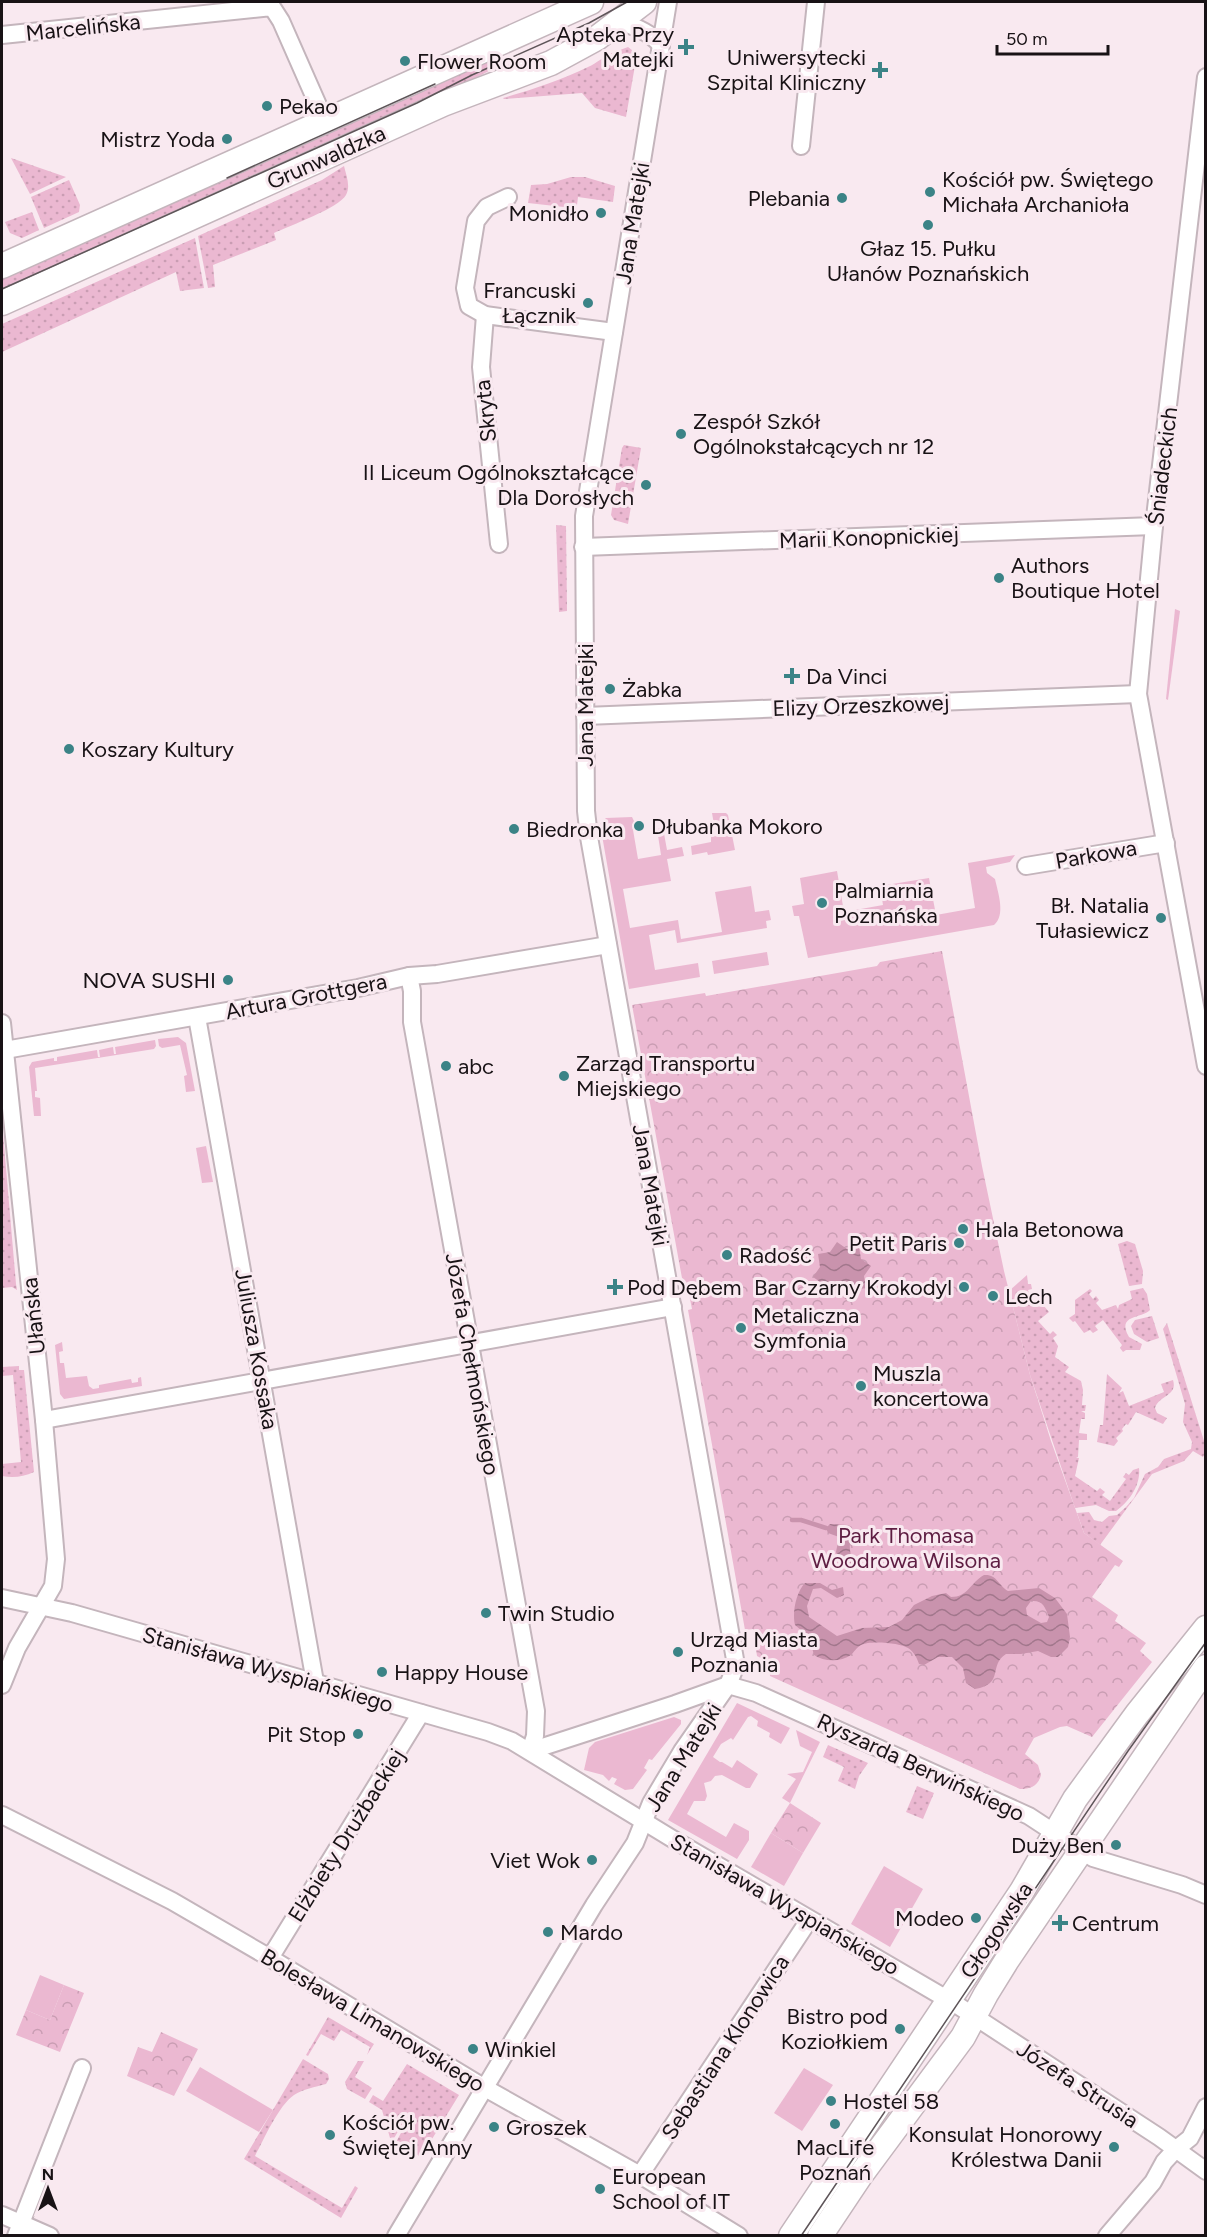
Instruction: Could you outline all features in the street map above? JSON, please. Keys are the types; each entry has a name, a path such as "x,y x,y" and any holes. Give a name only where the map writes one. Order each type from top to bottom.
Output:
{"street":[{"name":"Grunwaldzka","path":"2,266 591,2"},
{"name":"Grunwaldzka","path":"2,303 443,104 551,63 579,49 618,11 644,2"},
{"name":"Jana Matejki","path":"396,2235 594,1905 635,1843 651,1803 682,1751 728,1685 735,1671 735,1658 586,811 585,516 668,2"},
{"path":"801,147 816,2"},
{"name":"Marcelińska","path":"2,35 272,7 281,21 325,121"},
{"path":"618,11 661,45"},
{"name":"Śniadeckich","path":"1206,77 1154,526 1138,694 1206,1066"},
{"path":"508,197 487,207 476,221 465,288 469,306 485,315 614,332"},
{"name":"Skryta","path":"485,315 481,367 499,544"},
{"name":"Marii Konopnickiej","path":"584,547 1154,526"},
{"name":"Elizy Orzeszkowej","path":"585,716 1138,694"},
{"name":"Parkowa","path":"1026,866 1166,843"},
{"name":"Artura Grottgera","path":"5,1050 358,988 409,976 437,974 608,945"},
{"name":"Józefa Chełmońskiego","path":"409,976 412,991 412,1023 536,1711 535,1736 530,1751"},
{"name":"Juliusza Kossaka","path":"197,1017 315,1682"},
{"name":"Ułańska","path":"2,1023 44,1420 56,1558 53,1586 17,1648 2,1685"},
{"path":"44,1420 673,1307"},
{"name":"Stanisława Wyspiańskiego","path":"2,1598 72,1613 501,1736 530,1751 809,1920 949,2000"},
{"name":"Głogowska","path":"791,2235 1022,1891 1075,1799 1111,1748 1206,1628"},
{"path":"735,1658 743,1675 756,1693"},
{"name":"Głogowska","path":"820,2235 860,2176 955,2049 986,1994 1206,1667"},
{"path":"530,1751 728,1685"},
{"name":"Ryszarda Berwińskiego","path":"728,1685 756,1693 986,1795 1029,1816 1093,1858 1206,1895"},
{"name":"Elżbiety Drużbackiej","path":"270,1958 421,1713"},
{"name":"Bolesława Limanowskiego","path":"2,1815 172,1901 485,2088 640,2175 739,2235"},
{"name":"Sebastiana Klonowica","path":"640,2175 809,1920"},
{"name":"Józefa Strusia","path":"949,2000 1159,2137 1206,2171"},
{"path":"19,2229 82,2068"},
{"path":"1107,2235 1153,2182 1161,2167 1175,2150 1190,2138 1206,2107"},
{"path":"2,2215 19,2229 50,2235"}],"green space":[{"path":"628,47 637,54 626,117 595,108 582,93 503,98 567,76 612,53 616,61 622,59 620,50"},
{"path":"488,58 493,69 435,98 2,293 2,276"},
{"path":"11,158 66,177 30,194"},
{"path":"344,166 348,188 342,200 324,211 274,233 276,240 213,265 215,287 208,288 198,236 322,180"},
{"path":"571,177 585,177 615,186 613,202 578,197 577,205 573,208 528,203 531,185 547,184"},
{"path":"69,180 80,205 79,212 44,228 31,197"},
{"path":"32,212 39,230 22,238 10,233 5,222"},
{"path":"195,238 204,288 180,291 176,272 2,352 2,324"},
{"path":"624,445 641,448 628,524 614,520 611,515"},
{"path":"556,525 566,526 567,611 559,612"},
{"path":"1175,609 1180,611 1168,700 1166,699"},
{"path":"712,813 728,815 735,850 708,855 707,852 692,855 691,846 711,842 711,837 716,836"},
{"path":"632,817 635,823 632,824 638,859 661,855 657,829 663,828 667,850 682,847 684,856 667,859 671,881 623,889 630,928 678,920 681,939 722,932 715,892 751,886 755,912 769,910 771,920 766,921 767,928 677,943 675,930 649,935 655,970 698,963 700,977 629,989 600,824 606,818"},
{"path":"1015,855 1010,862 986,867 987,873 995,879 1000,904 1000,916 994,925 808,958 799,916 794,916 792,906 804,904 800,878 837,871 844,912 883,905 880,886 929,878 936,915 975,908 968,863"},
{"name":"Park Thomasa Woodrowa Wilsona","path":"942,951 982,1166 1004,1271 1030,1375 1084,1533 1123,1561 1119,1567 1115,1565 1092,1597 1118,1615 1115,1621 1146,1643 1140,1651 1152,1662 1092,1737 1067,1726 1034,1738 1025,1754 1038,1765 1041,1775 1036,1784 1024,1789 770,1676 766,1664 757,1656 753,1629 745,1630 688,1310 692,1309 688,1289 684,1289 632,1005 705,993 706,996 877,966 880,962"},
{"path":"767,952 769,965 714,974 712,961"},
{"path":"178,1037 186,1043 195,1091 186,1092 184,1076 187,1075 180,1045 162,1048 159,1046 158,1039"},
{"path":"155,1040 154,1049 35,1068 37,1091 35,1091 35,1097 40,1098 41,1116 34,1116 29,1067 32,1062 54,1058 54,1061 57,1061 57,1057 97,1050 98,1057 100,1057 99,1050 113,1047 114,1054 116,1054 115,1047"},
{"path":"2,1122 17,1290 12,1287 2,1288"},
{"path":"206,1146 213,1182 202,1183 196,1148"},
{"path":"1127,1241 1135,1244 1143,1271 1142,1284 1129,1286 1118,1244"},
{"path":"1027,1275 1028,1284 1031,1284 1032,1289 1028,1290 1033,1307 1044,1306 1049,1312 1038,1321 1050,1334 1053,1331 1057,1335 1053,1338 1058,1346 1055,1357 1069,1367 1065,1372 1081,1381 1082,1405 1086,1405 1085,1411 1081,1411 1085,1413 1085,1419 1081,1419 1079,1433 1087,1434 1087,1440 1079,1440 1078,1457 1076,1458 1079,1458 1075,1476 1097,1491 1100,1488 1105,1492 1102,1495 1110,1501 1126,1479 1123,1477 1126,1473 1129,1475 1133,1470 1139,1468 1138,1481 1133,1492 1116,1511 1109,1511 1096,1505 1075,1508 1030,1375 1009,1291"},
{"path":"1143,1288 1147,1294 1150,1310 1132,1318 1126,1324 1129,1337 1142,1344 1140,1350 1123,1352 1120,1348 1122,1345 1103,1320 1095,1326 1098,1330 1093,1333 1090,1330 1084,1333 1075,1321 1069,1318 1075,1314 1075,1300 1090,1289 1092,1291 1089,1294 1093,1299 1096,1296 1099,1300 1096,1303 1102,1310 1116,1305 1118,1309 1119,1305 1132,1299 1130,1291"},
{"path":"1152,1316 1159,1338 1147,1342 1134,1334 1131,1326 1135,1320"},
{"path":"1167,1323 1205,1444 1205,1453 1203,1457 1193,1451 1184,1461 1152,1474 1100,1545 1084,1533 1077,1513 1089,1512 1094,1520 1102,1522 1109,1516 1117,1515 1134,1498 1145,1474 1158,1467 1164,1459 1191,1449 1192,1442 1183,1422 1185,1404 1163,1329"},
{"path":"62,1342 63,1351 59,1352 60,1363 64,1363 66,1378 87,1376 89,1386 93,1389 99,1388 99,1385 131,1379 132,1383 138,1382 138,1378 141,1377 142,1386 64,1399 60,1394 55,1345"},
{"path":"19,1366 19,1370 24,1370 34,1472 22,1476 6,1477 2,1476 2,1464 21,1462 13,1375 2,1376 2,1367"},
{"path":"1107,1374 1122,1388 1119,1393 1123,1391 1129,1406 1164,1392 1161,1384 1173,1380 1173,1389 1160,1400 1155,1408 1157,1413 1167,1418 1163,1424 1136,1412 1116,1438 1118,1441 1114,1446 1097,1442 1100,1425 1103,1425"},
{"path":"737,1703 790,1728 781,1744 769,1737 770,1733 757,1726 758,1721 751,1716 748,1717 733,1740 731,1738 721,1744 713,1757 732,1768 737,1760 758,1774 750,1788 722,1775 715,1776 711,1781 704,1783 707,1796 705,1801 694,1801 687,1814 726,1837 734,1823 749,1831 749,1840 737,1859 668,1820"},
{"path":"674,1717 681,1720 681,1724 652,1760 649,1759 644,1768 647,1770 633,1789 625,1790 614,1784 617,1779 612,1777 609,1781 603,1775 584,1770 589,1748 595,1742"},
{"path":"796,1730 820,1742 790,1803 782,1798 796,1779 787,1774 803,1772 812,1752 800,1746"},
{"path":"828,1745 868,1763 859,1776 855,1789 838,1781 844,1767 823,1757"},
{"path":"917,1786 934,1793 923,1819 906,1812"},
{"path":"790,1803 821,1823 803,1853 771,1833"},
{"path":"771,1833 803,1853 784,1886 751,1867"},
{"path":"884,1866 923,1889 890,1947 851,1924"},
{"path":"40,1975 64,1985 50,2020 26,2010"},
{"path":"64,1985 84,1993 60,2052 16,2035 26,2010 50,2020"},
{"path":"328,2017 374,2044 367,2055 370,2047 341,2030 334,2041 321,2034 308,2056 306,2055"},
{"path":"161,2032 198,2049 174,2096 127,2076 138,2047 152,2052"},
{"path":"303,2059 328,2074 329,2079 326,2084 301,2091 288,2100 272,2123 255,2156 342,2208 355,2186 358,2188 341,2218 244,2159"},
{"path":"358,2061 364,2061 355,2077 372,2088 365,2099 347,2089 345,2082"},
{"path":"407,2064 459,2095 421,2157 396,2142 407,2122 404,2121 393,2140 390,2138 382,2110 369,2102 373,2095 383,2101"},
{"path":"200,2067 273,2110 259,2132 186,2091"},
{"path":"804,2068 833,2085 802,2131 774,2113"}],"water":[{"path":"837,1242 847,1249 859,1247 861,1259 871,1266 864,1276 866,1288 854,1290 847,1300 837,1293 825,1295 823,1284 813,1277 820,1267 818,1254 830,1252"},
{"path":"830,1524 852,1527 851,1564 847,1566 839,1562 836,1552 839,1537 828,1533 826,1528"},
{"path":"984,1575 992,1576 1008,1591 1039,1588 1055,1598 1067,1614 1070,1637 1068,1647 1058,1657 1051,1657 1038,1651 1006,1654 998,1663 990,1683 975,1689 966,1683 963,1668 952,1657 938,1657 924,1665 919,1664 912,1651 899,1645 865,1643 847,1657 838,1660 823,1659 814,1655 809,1637 795,1625 796,1603 805,1583 820,1583 832,1590 843,1587 844,1595 837,1598 821,1588 813,1589 807,1606 809,1617 837,1636 862,1628 889,1627 902,1620 914,1605 932,1596 946,1593 951,1597 961,1595","holes":["1031,1601 1045,1607 1049,1617 1047,1622 1041,1623 1027,1615 1026,1608"]}],"waterway":[{"path":"792,1520 801,1520 826,1528"}],"tram line":[{"path":"2,289 417,103 472,75 589,23 627,2"},
{"path":"227,178 435,84"},
{"path":"801,2236 1128,1751 1206,1642"}],"place":[{"name":"Apteka Przy Matejki","path":"686,47"},
{"name":"Flower Room","path":"405,61"},
{"name":"Uniwersytecki Szpital Kliniczny","path":"880,70"},
{"name":"Pekao","path":"267,106"},
{"name":"Mistrz Yoda","path":"227,139"},
{"name":"Kościół pw. Świętego Michała Archanioła","path":"930,192"},
{"name":"Plebania","path":"842,198"},
{"name":"Monidło","path":"601,213"},
{"name":"Głaz 15. Pułku Ułanów Poznańskich","path":"928,225"},
{"name":"Francuski Łącznik","path":"588,303"},
{"name":"Zespół Szkół Ogólnokstałcących nr 12","path":"681,434"},
{"name":"II Liceum Ogólnokształcące Dla Dorosłych","path":"646,485"},
{"name":"Authors Boutique Hotel","path":"999,578"},
{"name":"Da Vinci","path":"792,676"},
{"name":"Żabka","path":"610,689"},
{"name":"Koszary Kultury","path":"69,749"},
{"name":"Dłubanka Mokoro","path":"639,826"},
{"name":"Biedronka","path":"514,829"},
{"name":"Palmiarnia Poznańska","path":"822,903"},
{"name":"Bł. Natalia Tułasiewicz","path":"1161,918"},
{"name":"NOVA SUSHI","path":"228,980"},
{"name":"abc","path":"446,1066"},
{"name":"Zarząd Transportu Miejskiego","path":"564,1076"},
{"name":"Hala Betonowa","path":"963,1229"},
{"name":"Petit Paris","path":"959,1243"},
{"name":"Radość","path":"727,1255"},
{"name":"Pod Dębem","path":"615,1287"},
{"name":"Bar Czarny Krokodyl","path":"964,1287"},
{"name":"Lech","path":"993,1296"},
{"name":"Metaliczna Symfonia","path":"741,1328"},
{"name":"Muszla koncertowa","path":"861,1386"},
{"name":"Twin Studio","path":"486,1613"},
{"name":"Urząd Miasta Poznania","path":"678,1652"},
{"name":"Happy House","path":"382,1672"},
{"name":"Pit Stop","path":"358,1734"},
{"name":"Duży Ben","path":"1116,1845"},
{"name":"Viet Wok","path":"592,1860"},
{"name":"Modeo","path":"976,1918"},
{"name":"Centrum","path":"1060,1923"},
{"name":"Mardo","path":"548,1932"},
{"name":"Bistro pod Koziołkiem","path":"900,2029"},
{"name":"Winkiel","path":"473,2049"},
{"name":"Hostel 58","path":"831,2101"},
{"name":"MacLife Poznań","path":"835,2124"},
{"name":"Groszek","path":"494,2127"},
{"name":"Kościół pw. Świętej Anny","path":"330,2135"},
{"name":"Konsulat Honorowy Królestwa Danii","path":"1114,2147"},
{"name":"European School of IT","path":"600,2189"}]}
